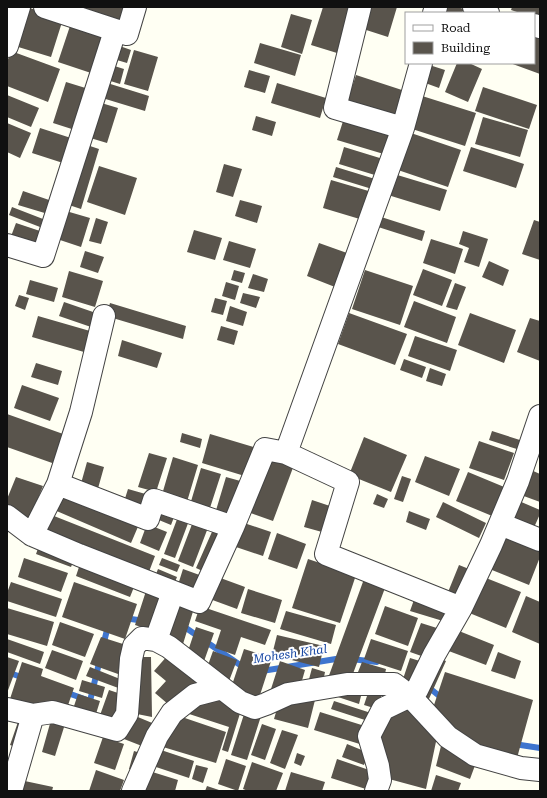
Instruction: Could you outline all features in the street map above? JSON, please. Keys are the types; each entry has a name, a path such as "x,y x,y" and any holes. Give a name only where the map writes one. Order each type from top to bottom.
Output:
{"street":[{"path":"7,46 19,7"},
{"path":"45,7 126,34 135,7"},
{"path":"360,7 335,108 403,128"},
{"path":"474,7 486,12"},
{"path":"7,245 43,256 115,31"},
{"path":"286,454 403,128 421,64"},
{"path":"32,536 58,484 81,412 104,316"},
{"path":"376,791 380,780 378,766 369,736 383,709 410,696 417,690 434,655 461,608 518,481 540,416"},
{"path":"7,516 32,536 200,602 265,449 286,454 348,482 326,554 461,608"},
{"path":"58,484 148,519 154,500 233,527"},
{"path":"500,524 540,540"},
{"path":"156,640 173,592"},
{"path":"7,709 33,715 53,712 117,730 127,714 131,659 134,646 142,638 156,640 169,647 240,702 255,708 288,694 347,684 394,684 410,696 448,737 475,755 521,768 540,770"},
{"path":"133,791 157,736 172,713 195,695 222,688"},
{"path":"11,791 33,715"}],"building":[{"path":"27,7 63,19 51,57 15,46"},
{"path":"72,7 129,7 122,26"},
{"path":"323,7 351,7 337,53 311,45"},
{"path":"367,7 397,7 388,37 360,28"},
{"path":"440,7 457,7 464,9 462,12 438,12"},
{"path":"512,7 540,7 540,20 535,18 535,12 517,12 511,10"},
{"path":"291,14 312,20 302,54 281,47"},
{"path":"71,23 109,36 97,75 58,62"},
{"path":"535,37 540,39 540,74 513,64 535,64"},
{"path":"260,43 301,55 295,76 254,63"},
{"path":"114,44 131,50 127,63 110,58"},
{"path":"134,50 158,57 148,91 124,84"},
{"path":"11,51 60,69 48,102 7,86 7,62"},
{"path":"108,64 124,69 120,84 104,79"},
{"path":"423,64 445,70 439,88 417,80"},
{"path":"457,64 471,64 482,69 468,102 445,92"},
{"path":"249,70 270,76 265,93 244,87"},
{"path":"356,75 405,91 395,121 346,105"},
{"path":"66,82 92,90 78,131 53,123"},
{"path":"104,82 149,96 145,111 99,97"},
{"path":"277,83 326,98 320,118 271,103"},
{"path":"483,87 537,105 529,129 475,111"},
{"path":"7,95 39,108 31,127 7,117"},
{"path":"419,95 476,113 465,146 409,128"},
{"path":"98,102 118,108 107,143 87,137"},
{"path":"345,115 395,130 387,155 337,140"},
{"path":"256,116 276,122 272,136 252,130"},
{"path":"483,117 528,130 520,157 475,144"},
{"path":"7,123 31,133 20,158 7,152"},
{"path":"40,128 71,138 63,163 32,153"},
{"path":"408,132 461,150 448,187 395,169"},
{"path":"84,144 99,149 81,209 66,204"},
{"path":"344,147 383,159 378,176 339,164"},
{"path":"471,147 524,164 516,188 463,171"},
{"path":"224,164 242,169 233,197 216,192"},
{"path":"99,166 137,178 125,215 87,202"},
{"path":"336,167 375,179 372,189 333,177"},
{"path":"394,174 447,190 440,211 388,195"},
{"path":"331,180 372,192 363,220 323,208"},
{"path":"23,191 52,201 48,214 18,205"},
{"path":"240,200 262,206 257,223 235,216"},
{"path":"12,207 43,219 40,227 9,215"},
{"path":"66,211 90,218 81,247 57,239"},
{"path":"378,216 425,231 422,241 375,226"},
{"path":"96,218 108,222 101,244 89,241"},
{"path":"534,220 540,222 540,260 522,254"},
{"path":"16,223 43,232 36,249 10,239"},
{"path":"194,230 222,238 215,260 187,252"},
{"path":"463,231 488,239 479,267 464,262 469,248 459,244"},
{"path":"431,239 463,249 455,274 423,263"},
{"path":"229,241 256,249 250,268 223,260"},
{"path":"319,243 347,253 335,287 307,276"},
{"path":"85,251 104,257 98,273 80,267"},
{"path":"489,261 509,270 503,286 482,277"},
{"path":"423,269 452,280 442,306 413,295"},
{"path":"234,270 245,273 242,283 231,280"},
{"path":"365,270 413,286 400,325 352,309"},
{"path":"69,271 103,281 95,307 62,297"},
{"path":"253,274 268,279 264,292 248,288"},
{"path":"30,280 58,288 54,302 26,294"},
{"path":"226,282 239,286 235,300 222,296"},
{"path":"455,283 466,287 457,310 446,307"},
{"path":"243,293 260,297 256,308 240,303"},
{"path":"19,295 29,298 25,310 15,306"},
{"path":"215,298 227,301 223,315 211,312"},
{"path":"414,301 456,317 447,343 404,327"},
{"path":"64,302 96,313 91,327 59,316"},
{"path":"110,303 186,326 183,339 106,316"},
{"path":"230,306 247,312 243,326 226,321"},
{"path":"349,313 407,334 395,365 338,344"},
{"path":"470,313 516,330 504,363 458,345"},
{"path":"38,316 90,331 84,352 32,337"},
{"path":"530,318 540,321 540,361 517,352"},
{"path":"221,326 238,331 234,345 217,340"},
{"path":"415,336 457,350 450,371 408,356"},
{"path":"122,340 162,353 157,368 118,356"},
{"path":"404,359 426,367 422,378 400,370"},
{"path":"36,363 62,371 58,385 31,377"},
{"path":"430,368 446,374 442,386 426,381"},
{"path":"22,385 59,398 50,421 14,408"},
{"path":"7,414 66,435 55,464 7,447"},
{"path":"492,431 523,441 520,450 489,440"},
{"path":"182,433 202,439 200,448 180,442"},
{"path":"210,434 257,448 248,477 202,463"},
{"path":"364,437 407,455 391,492 349,475"},
{"path":"479,441 514,453 504,480 469,468"},
{"path":"149,453 167,458 156,492 138,487"},
{"path":"270,455 294,465 273,521 248,512"},
{"path":"425,456 460,469 449,496 415,482"},
{"path":"173,457 198,465 186,505 161,498"},
{"path":"87,462 104,467 97,492 80,487"},
{"path":"201,468 221,474 208,514 189,508"},
{"path":"531,470 540,474 540,502 521,495"},
{"path":"468,472 509,489 497,518 456,501"},
{"path":"402,476 411,479 403,502 394,499"},
{"path":"16,477 43,486 30,518 7,510 7,499"},
{"path":"226,477 244,482 232,523 214,517"},
{"path":"61,489 140,522 131,543 52,509"},
{"path":"128,489 149,495 143,514 122,508"},
{"path":"377,494 388,499 384,508 373,504"},
{"path":"312,500 330,506 322,532 304,527"},
{"path":"519,501 540,510 540,514 532,532 510,522"},
{"path":"443,502 486,523 479,538 436,517"},
{"path":"158,506 176,512 171,525 154,518"},
{"path":"409,511 430,519 426,530 406,522"},
{"path":"49,514 155,556 147,577 41,535"},
{"path":"179,514 190,518 175,558 164,554"},
{"path":"194,519 209,525 193,567 178,561"},
{"path":"241,522 271,532 263,556 233,546"},
{"path":"147,524 167,532 159,551 140,543"},
{"path":"215,525 228,530 209,574 196,568"},
{"path":"501,531 540,546 540,557 529,585 487,568"},
{"path":"277,533 306,544 297,569 268,559"},
{"path":"40,543 75,557 71,567 36,554"},
{"path":"24,558 68,573 61,592 18,577"},
{"path":"162,558 180,565 177,572 159,565"},
{"path":"308,559 356,575 340,623 292,608"},
{"path":"81,561 136,582 130,597 76,576"},
{"path":"459,565 474,571 461,603 446,597"},
{"path":"158,569 177,577 173,587 154,579"},
{"path":"183,569 205,577 199,595 177,588"},
{"path":"215,576 245,587 237,609 207,598"},
{"path":"481,576 521,592 506,628 467,612"},
{"path":"364,579 385,588 351,679 327,681"},
{"path":"11,582 62,599 56,617 7,601 7,593"},
{"path":"74,582 137,604 125,639 62,617"},
{"path":"248,589 282,600 275,623 241,613"},
{"path":"146,591 167,598 156,632 135,625"},
{"path":"526,596 540,602 540,644 512,632"},
{"path":"415,597 447,608 443,621 410,611"},
{"path":"175,599 195,605 183,644 164,630"},
{"path":"200,606 271,630 265,645 241,637 235,655 215,648 221,630 195,621"},
{"path":"385,606 418,618 408,646 375,634"},
{"path":"7,608 54,622 47,646 7,634"},
{"path":"286,611 336,625 331,644 280,629"},
{"path":"60,622 94,634 85,657 52,645"},
{"path":"421,623 440,629 430,659 410,652"},
{"path":"196,627 214,633 203,664 187,654"},
{"path":"454,629 494,645 486,665 446,650"},
{"path":"277,635 324,646 319,667 272,655"},
{"path":"101,637 123,644 118,674 90,664"},
{"path":"7,639 44,652 40,664 7,652"},
{"path":"371,639 408,651 401,671 364,659"},
{"path":"244,649 272,658 259,698 231,688"},
{"path":"52,650 83,661 76,680 45,668"},
{"path":"213,651 237,660 229,681 208,665"},
{"path":"498,652 521,661 515,679 491,671"},
{"path":"168,655 200,681 175,710 155,693 166,681 154,671"},
{"path":"7,657 19,661 7,693"},
{"path":"137,657 151,657 152,717 137,714"},
{"path":"436,657 446,661 428,701 419,697"},
{"path":"410,658 423,662 414,689 401,685"},
{"path":"280,661 305,670 301,684 271,689"},
{"path":"22,662 43,669 41,676 74,688 67,708 9,702"},
{"path":"362,662 386,669 384,679 356,677"},
{"path":"90,667 120,679 121,689 86,676"},
{"path":"312,668 325,672 323,682 308,683"},
{"path":"445,672 533,700 517,758 466,744 431,714"},
{"path":"82,680 105,687 102,698 79,691"},
{"path":"109,690 124,695 114,723 99,718"},
{"path":"369,690 382,694 377,709 364,705"},
{"path":"362,692 359,704 335,696"},
{"path":"220,693 242,707 228,752 222,750 229,727 183,712"},
{"path":"78,694 100,701 95,717 73,709"},
{"path":"316,696 308,728 274,719 279,702"},
{"path":"334,701 371,713 368,721 331,709"},
{"path":"407,705 437,737 426,789 389,779 375,740 386,714"},
{"path":"245,711 261,716 247,760 231,755"},
{"path":"320,712 368,727 363,745 314,730"},
{"path":"133,715 157,725 147,748 124,739"},
{"path":"176,715 226,732 216,763 163,747"},
{"path":"19,719 28,722 19,748 10,745"},
{"path":"51,720 65,724 55,756 42,752"},
{"path":"262,724 276,729 265,760 251,755"},
{"path":"282,730 298,735 285,769 270,763"},
{"path":"103,737 124,744 115,770 94,763"},
{"path":"442,742 477,760 470,779 436,766"},
{"path":"347,744 369,753 364,765 342,757"},
{"path":"158,749 194,761 189,778 153,766"},
{"path":"134,751 144,754 139,772 129,769"},
{"path":"297,753 305,756 301,766 294,763"},
{"path":"226,759 246,766 238,791 218,784"},
{"path":"337,759 375,772 369,790 331,778"},
{"path":"252,762 283,773 276,791 248,791 243,789"},
{"path":"196,765 208,768 203,783 192,779"},
{"path":"96,770 124,780 120,791 89,791"},
{"path":"146,770 178,780 175,791 140,791"},
{"path":"291,772 325,782 322,791 285,791"},
{"path":"436,775 461,783 458,791 431,791"},
{"path":"20,780 53,787 52,791 17,791"},
{"path":"207,786 222,791 205,791"}],"waterway":[{"name":"Mohesh Khal","path":"124,618 145,621"},
{"name":"Mohesh Khal","path":"103,646 108,626"},
{"name":"Mohesh Khal","path":"182,627 186,628 246,669"},
{"name":"Mohesh Khal","path":"262,671 342,658"},
{"name":"Mohesh Khal","path":"65,692 90,701 100,659"},
{"name":"Mohesh Khal","path":"351,659 377,662"},
{"name":"Mohesh Khal","path":"7,672 24,678"},
{"name":"Mohesh Khal","path":"427,686 443,699"},
{"name":"Mohesh Khal","path":"514,744 540,748"}]}
